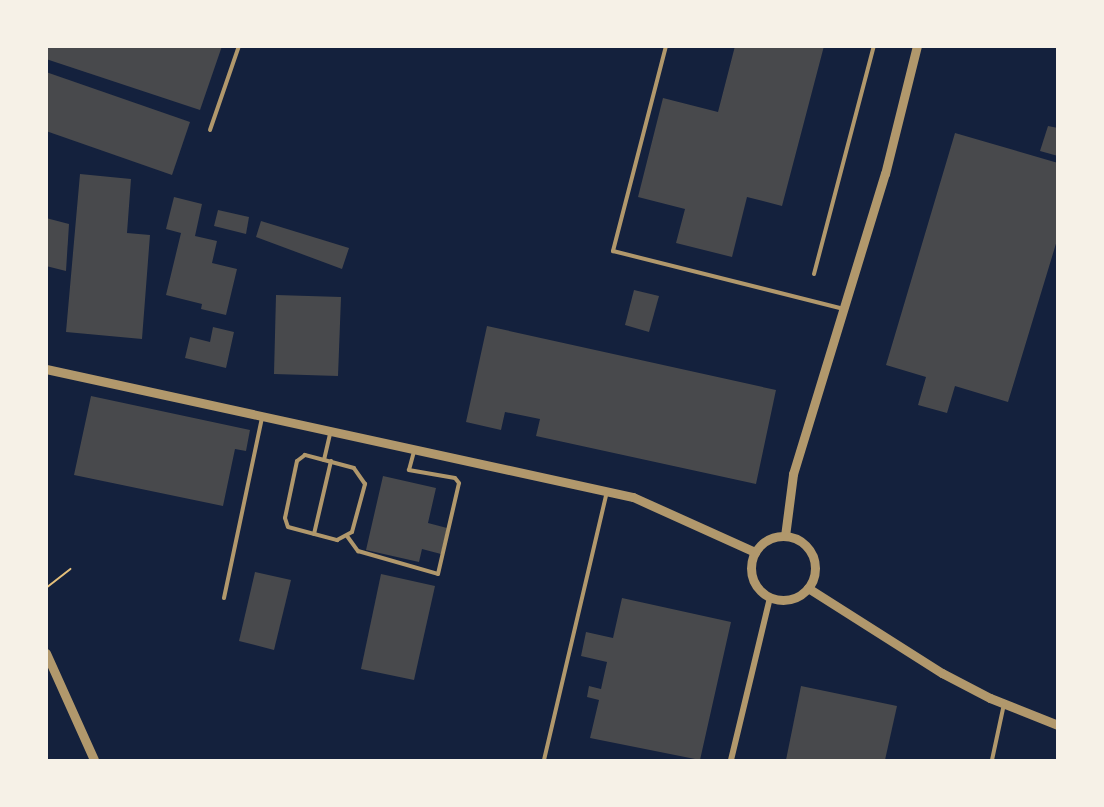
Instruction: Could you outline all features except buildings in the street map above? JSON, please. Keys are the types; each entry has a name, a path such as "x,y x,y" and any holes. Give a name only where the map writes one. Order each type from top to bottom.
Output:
{"street":[{"path":"785,536 793,474 845,310 917,46"},
{"path":"46,369 633,496 755,552"},
{"path":"785,536 808,547 814,559 815,574 808,588 792,598 770,597 760,590 752,575 755,552 764,542 785,536"},
{"path":"808,588 942,673 1004,704 1058,725"},
{"path":"731,760 770,597"},
{"path":"46,653 94,760"}],"lane":[{"path":"210,130 239,46"},
{"path":"666,46 613,251 845,310"},
{"path":"814,274 874,46"},
{"path":"224,598 262,417"},
{"path":"324,460 331,432"},
{"path":"347,536 358,551 438,574 459,483 455,478 409,470 414,450"},
{"path":"305,455 324,460 354,468 365,484 352,532 337,540 288,527 285,518 297,461 305,455"},
{"path":"314,534 331,461"},
{"path":"544,760 607,491"},
{"path":"992,760 1004,704"}],"path":[{"path":"46,588 70,569"}]}
